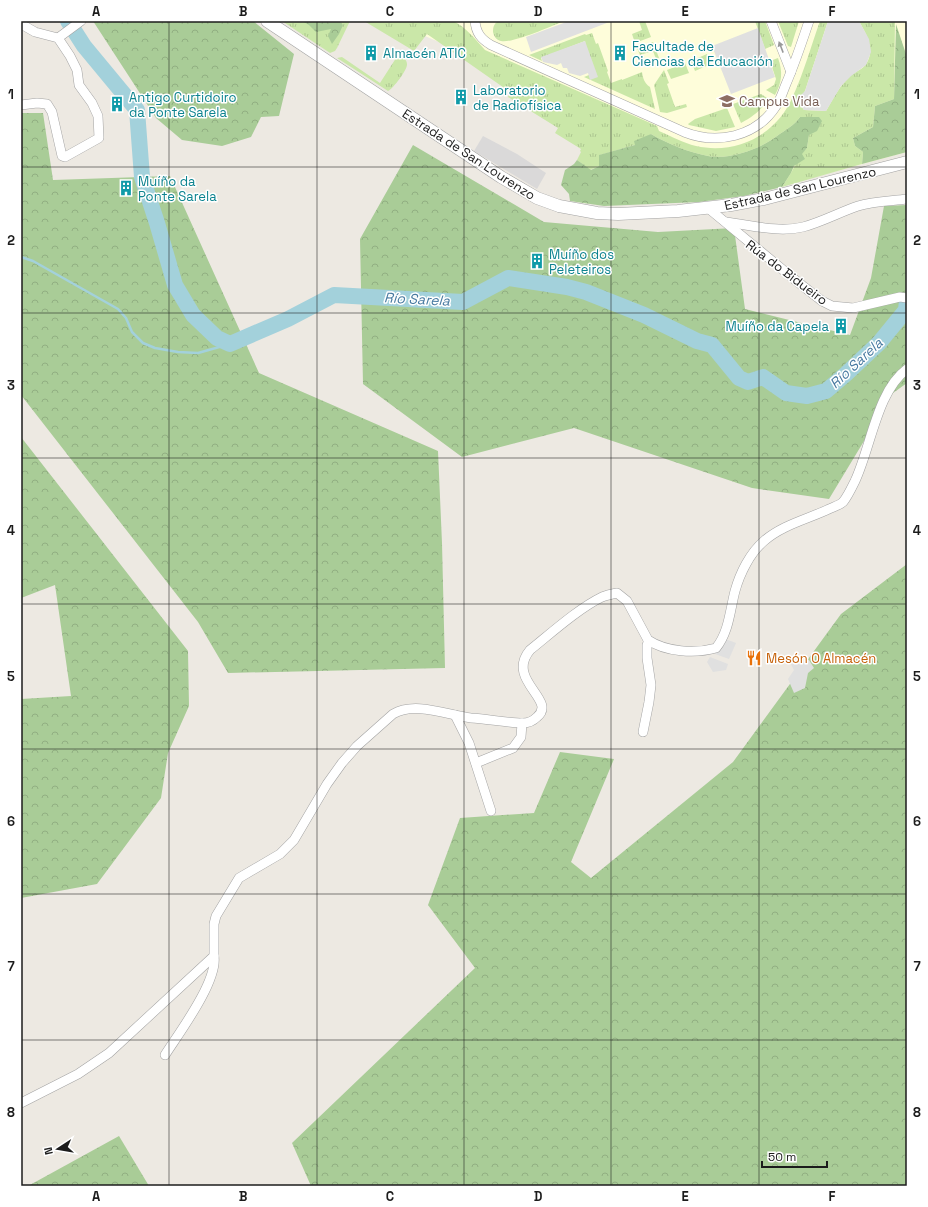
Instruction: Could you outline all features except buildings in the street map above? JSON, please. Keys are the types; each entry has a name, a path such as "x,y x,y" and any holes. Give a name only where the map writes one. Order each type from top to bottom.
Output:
{"street":[{"name":"Estrada de San Lourenzo","path":"267,21 495,173 537,198 559,206 597,213 625,213 708,208 764,199 907,162"},
{"path":"467,21 481,39 491,45 684,132 708,139 733,136 747,131 763,121 776,107 791,72 809,21"},
{"path":"475,21 481,39"},
{"path":"480,21 485,36 491,45"},
{"path":"771,21 791,72"},
{"path":"21,24 35,32 59,37 80,22"},
{"path":"21,104 47,104 52,112 62,156 65,156 99,138 98,116 92,103 79,85 77,70 59,37"},
{"path":"726,222 777,228 793,228 809,225 868,204 907,199"},
{"name":"Rúa do Bidueiro","path":"708,208 751,245 822,301 832,306 853,308 903,298"},
{"path":"165,1055 205,990 215,962 214,924 216,916 239,878 280,854 294,840 331,778 358,746 393,714 400,710 409,708 419,708 455,715 522,723 532,721 542,712 543,708 541,702 526,680 523,672 523,661 526,655 530,650 575,615 601,597 617,593 627,601 649,641 659,646 678,650 696,651 716,648 724,634 736,589 744,568 764,541 781,530 842,502 853,486 862,466 884,401 893,383 907,369"},
{"path":"643,732 651,685 647,658 647,645 649,641"},
{"path":"455,715 469,743 491,811"},
{"path":"476,763 514,748 521,737 522,723"},
{"path":"21,1103 78,1074 109,1053 214,956"}],"shaded area":[{"name":"Campus Vida","path":"390,21 907,21 907,152 744,196 467,54"},
{"path":"569,21 612,21 531,52 526,37"},
{"path":"828,21 859,21 869,39 871,52 866,65 851,76 841,86 826,111 804,110 799,103 799,97 805,91"},
{"path":"758,28 775,77 731,94 712,46"},
{"path":"585,41 598,77 590,80 588,73 580,76 569,73 567,68 563,68 561,63 557,65 543,62 541,57"},
{"path":"483,136 517,154 546,173 537,189 474,151"},
{"path":"723,638 736,643 729,659 715,654 718,645"},
{"path":"710,657 728,664 726,670 713,672 707,662"},
{"path":"792,660 800,662 809,660 814,668 808,673 805,688 794,693 788,679 794,670 791,664"}],"green space":[{"path":"93,21 253,21 294,54 279,116 261,117 251,137 222,146 182,140 156,118"},
{"path":"282,21 350,21 337,48 335,51 330,53"},
{"path":"302,21 339,21 343,25 332,44 328,36 331,29 316,32"},
{"path":"364,21 453,21 466,30 485,50 657,126 659,131 682,141 696,146 711,148 726,147 754,139 777,122 786,110 797,87 820,21 828,21 805,91 799,103 804,110 826,111 843,83 851,75 865,66 869,58 870,47 867,36 859,21 895,21 894,99 875,106 873,127 853,138 855,146 863,152 862,164 782,187 801,154 807,148 809,135 819,117 800,117 790,127 762,145 735,155 716,157 686,150 651,134 635,145 600,155 599,166 590,170 577,160 581,149 555,133 558,128 508,97 510,92 427,34 414,51"},
{"path":"498,21 564,21 532,34 513,40 501,41 496,38 493,32"},
{"path":"639,21 645,21 651,37 635,43 632,34 642,30"},
{"path":"755,21 765,21 774,45 765,49"},
{"path":"778,21 799,21 791,47 788,46"},
{"path":"896,24 907,57 907,152 862,164 863,152 855,146 853,138 873,127 875,106 894,99"},
{"path":"592,33 596,44 598,43 611,83 642,72 645,82 650,87 655,109 584,77 589,75 591,80 585,41 541,58 542,61 529,55 585,34"},
{"path":"653,42 659,58 656,59 653,51 640,55 637,48"},
{"path":"707,54 711,64 695,71 691,61"},
{"path":"398,55 405,59 407,62 407,67 400,79 388,91 337,58 342,57 380,83"},
{"path":"778,58 781,68 781,77 775,95 766,90 774,85 776,79 770,61"},
{"path":"685,63 689,73 671,79 667,70"},
{"path":"664,70 675,107 686,104 687,107 667,113 660,112 654,85"},
{"path":"761,94 769,99 756,113 741,123 733,104"},
{"path":"727,108 735,127 716,131 688,124 695,119"},
{"path":"21,113 43,113 53,180 170,176 259,373 438,451 445,668 228,673 198,622 21,395"},
{"path":"800,117 819,117 822,121 817,131 809,135 807,148 802,154 805,159 794,166 782,187 744,196 699,202 604,206 570,201 569,194 561,185 565,170 577,160 591,170 599,166 599,155 635,145 634,141 651,134 686,150 708,156 716,157 735,155 770,141 790,127"},
{"path":"413,145 544,222 658,232 734,228 745,309 850,335 871,278 884,206 907,205 907,383 893,393 829,499 752,488 574,428 462,457 363,384 360,239"},
{"path":"21,437 188,651 189,706 168,753 161,798 97,884 21,898 21,699 71,696 55,585 21,598"},
{"path":"907,564 907,1186 311,1186 292,1143 475,968 428,905 460,818 534,813 560,752 614,759 571,862 591,878 733,762 841,614"},
{"path":"119,1136 149,1186 28,1186"}],"waterway":[{"name":"Río Sarela","path":"68,21 84,46 137,110 142,177 175,285 193,315 217,338 230,344 288,319 334,295 463,302 508,278 567,287 586,292 644,315 697,341 712,345 739,378 748,382 763,377 786,393 807,396 826,391 879,343 906,310 907,301"},
{"path":"21,257 33,261 118,309 126,318 132,332 143,343 155,348 178,352 198,353 230,344"}],"place":[{"name":"Almacén ATIC","path":"371,53"},
{"name":"Facultade de Ciencias da Educación","path":"620,53"},
{"name":"Laboratorio de Radiofísica","path":"461,97"},
{"name":"Campus Vida","path":"727,101"},
{"name":"Antigo Curtidoiro da Ponte Sarela","path":"117,104"},
{"name":"Muíño da Ponte Sarela","path":"126,188"},
{"name":"Muíño dos Peleteiros","path":"537,261"},
{"name":"Muíño da Capela","path":"841,326"},
{"name":"Mesón O Almacén","path":"754,658"}]}
